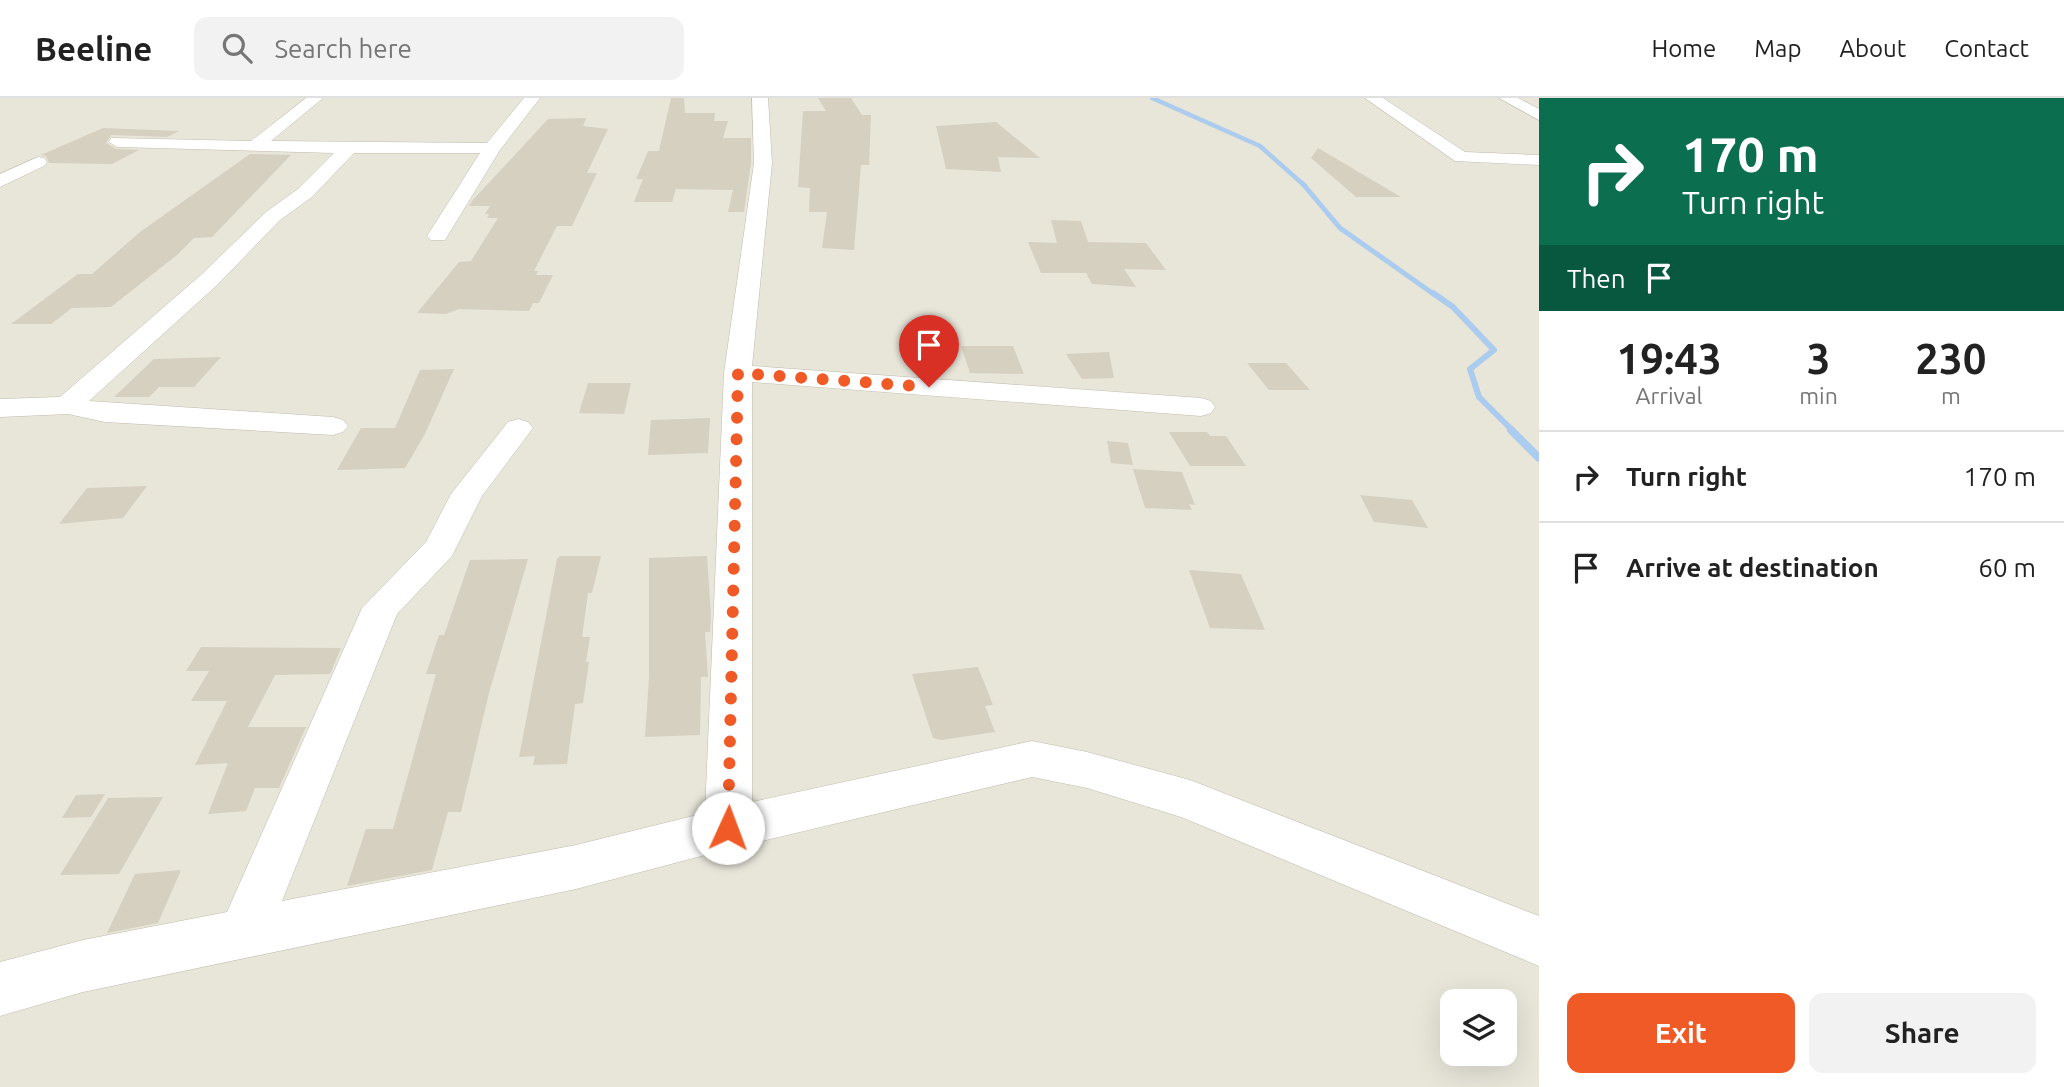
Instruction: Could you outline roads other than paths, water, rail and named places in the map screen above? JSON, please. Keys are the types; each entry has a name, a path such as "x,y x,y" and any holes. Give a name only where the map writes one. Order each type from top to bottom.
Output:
{"street":[{"path":"255,146 315,98"},
{"path":"438,236 492,148 532,98"},
{"path":"728,828 738,373 763,163 760,98"},
{"path":"1373,98 1461,157 1539,160"},
{"path":"1507,98 1536,111"},
{"path":"117,142 349,148 492,148"},
{"path":"68,405 209,280 273,216 305,193 349,148"},
{"path":"0,181 38,162"},
{"path":"738,373 1201,407"},
{"path":"0,408 68,405 104,414 333,426"},
{"path":"243,934 381,608 440,548 467,494 518,429"},
{"path":"0,989 83,965 576,867 728,828 1032,760 1087,770 1190,800 1539,941"}],"waterway":[{"path":"1152,98 1260,146 1304,185"},
{"path":"1304,185 1340,228 1435,295"},
{"path":"1433,293 1453,307 1494,350 1470,369 1479,397 1513,431"},
{"path":"1511,430 1539,458"}]}
